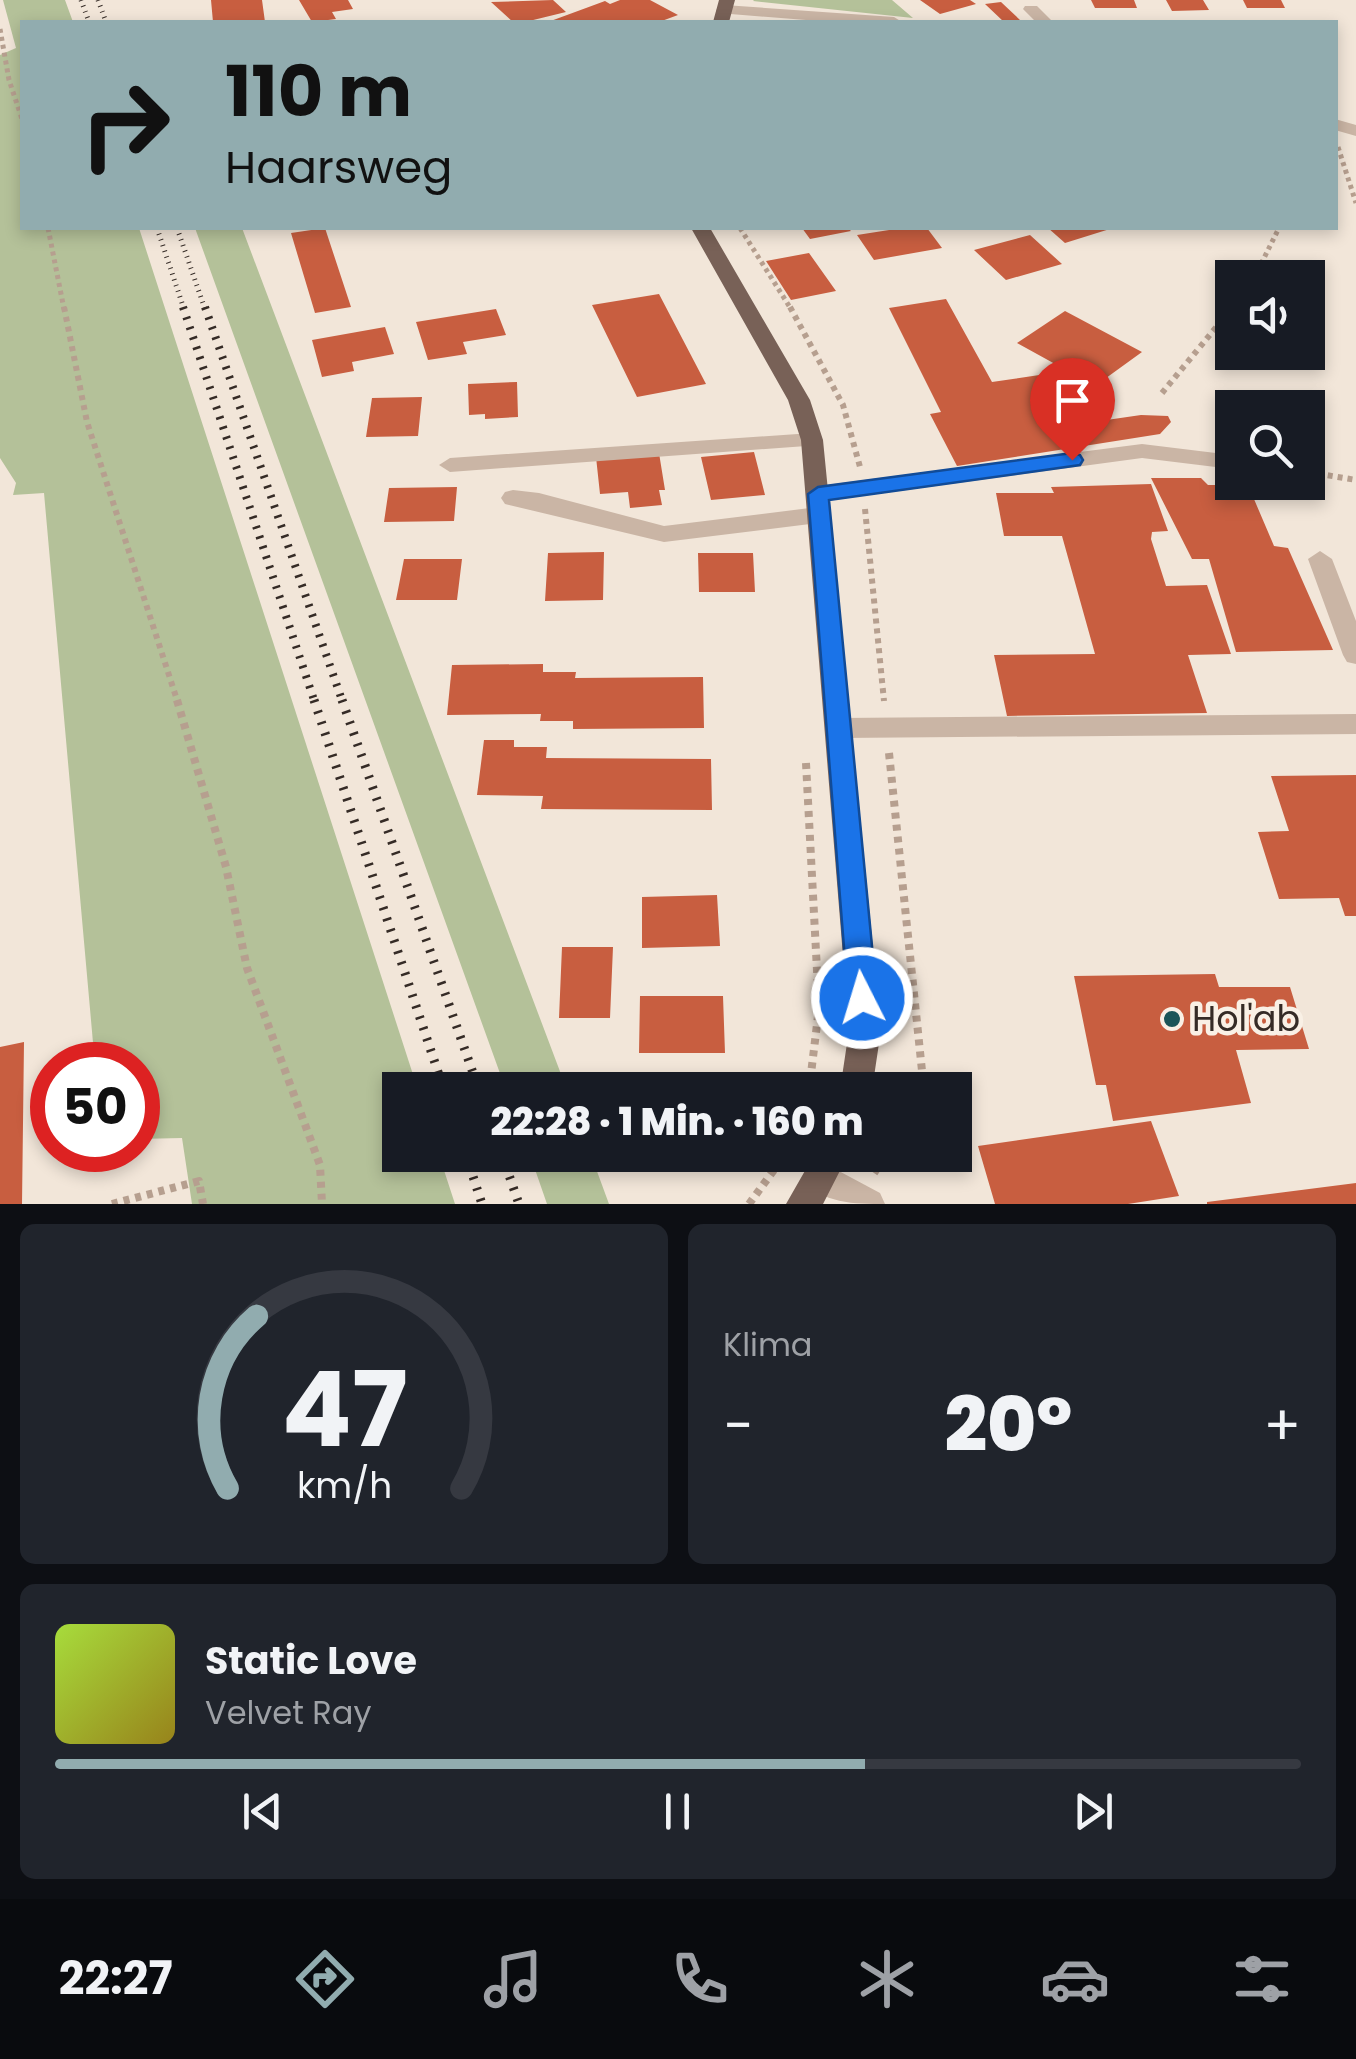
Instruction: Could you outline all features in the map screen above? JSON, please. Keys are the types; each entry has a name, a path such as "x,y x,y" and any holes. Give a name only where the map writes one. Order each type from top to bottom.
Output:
{"main road":[{"path":"701,230 799,400 812,440 865,1030 859,1072"}],"street":[{"path":"1031,9 1043,20"},
{"path":"724,11 863,20"},
{"path":"450,465 812,440"},
{"path":"514,498 664,534 818,504 863,488 1142,451 1215,460"},
{"path":"1320,559 1356,655"},
{"path":"840,728 1356,724"},
{"path":"819,1179 868,1204"}],"path":[{"path":"0,29 20,113"},
{"path":"12,88 20,86"},
{"path":"1356,131 1338,145 1356,203"},
{"path":"48,230 88,422 154,621 221,848 247,968 320,1164 322,1204"},
{"path":"741,230 853,424 863,488 922,1072"},
{"path":"1263,260 1278,230"},
{"path":"1162,392 1215,328"},
{"path":"1325,475 1356,480"},
{"path":"805,757 819,1008 810,1072"},
{"path":"749,1204 772,1172"},
{"path":"112,1204 199,1182 202,1204"}],"green space":[{"path":"3,0 65,0 72,20 20,20 20,230 140,230 412,1072 382,1072 382,1172 445,1172 455,1204 192,1204 182,1138 160,1138 160,1042 93,1042 44,493 13,495 16,483 0,458 0,55 16,48"},
{"path":"754,0 892,0 913,18 753,1"},
{"path":"196,230 243,230 560,1072 500,1072"},
{"path":"536,1172 597,1172 609,1204 547,1204"}],"building":[{"path":"211,0 262,0 265,20 213,20"},
{"path":"299,0 348,0 353,9 332,12 336,19 311,20"},
{"path":"553,0 566,12 533,20 511,20 491,2"},
{"path":"650,0 678,15 664,20 553,20 605,1 610,4"},
{"path":"920,0 970,0 976,4 940,14"},
{"path":"1091,0 1134,0 1137,8 1095,8"},
{"path":"1166,0 1203,0 1209,10 1172,11"},
{"path":"1243,0 1281,0 1285,8 1247,8"},
{"path":"1001,2 1020,20 1002,20 985,4"},
{"path":"326,230 351,307 315,313 291,233"},
{"path":"803,230 851,231 810,239"},
{"path":"928,230 942,248 874,260 857,235"},
{"path":"1050,230 1107,230 1065,243"},
{"path":"1030,235 1062,264 1006,280 974,250"},
{"path":"809,253 836,291 791,300 766,261"},
{"path":"659,294 706,384 637,397 592,305"},
{"path":"946,299 992,382 1046,374 1079,424 1141,415 1168,416 1171,422 1160,434 957,466 930,414 941,412 889,308"},
{"path":"496,309 506,335 463,342 467,354 428,360 416,322"},
{"path":"1065,311 1142,352 1095,386 1017,343"},
{"path":"385,327 394,354 352,362 354,371 322,377 312,340"},
{"path":"517,382 518,417 485,419 485,414 469,415 468,384"},
{"path":"422,397 418,436 366,437 372,398"},
{"path":"754,452 765,495 711,500 701,457"},
{"path":"659,453 665,490 659,490 662,505 630,508 628,492 600,494 596,457"},
{"path":"1151,478 1201,478 1208,485 1215,485 1215,500 1254,500 1274,546 1288,548 1333,650 1236,652 1209,559 1192,559"},
{"path":"1151,484 1168,531 1152,532 1151,539 1166,586 1207,585 1231,654 1188,655 1207,713 1007,716 994,655 1095,654 1062,536 1004,536 996,493 1054,493 1051,487"},
{"path":"457,487 454,521 384,522 389,488"},
{"path":"604,552 603,600 545,601 548,553"},
{"path":"698,553 753,553 755,592 699,592"},
{"path":"404,559 462,559 457,600 396,600"},
{"path":"543,664 543,672 576,672 575,678 703,677 704,728 573,729 573,721 540,721 541,714 447,715 452,665"},
{"path":"484,740 514,740 514,747 547,747 546,758 711,759 712,810 541,809 543,796 477,795"},
{"path":"1356,775 1356,916 1345,916 1339,898 1279,899 1258,832 1289,831 1271,776"},
{"path":"717,895 720,946 642,948 642,897"},
{"path":"562,947 613,947 610,1018 559,1018"},
{"path":"1215,974 1219,987 1290,987 1309,1049 1236,1050 1251,1103 1113,1121 1106,1085 1096,1085 1074,976"},
{"path":"640,996 723,996 725,1053 639,1053"},
{"path":"24,1042 22,1204 0,1204 0,1047"},
{"path":"1151,1121 1179,1196 1128,1204 995,1204 978,1146"},
{"path":"1356,1183 1356,1204 1207,1204 1207,1202"}],"railway":[{"path":"81,0 88,20"},
{"path":"98,0 105,20"},
{"path":"158,230 184,309"},
{"path":"178,230 205,309"},
{"path":"183,307 438,1072"},
{"path":"205,307 343,703"},
{"path":"342,700 473,1072"},
{"path":"472,1172 482,1204"},
{"path":"508,1172 519,1204"}],"place":[{"name":"Hol'ab","path":"1172,1019"}],"route":[{"path":"862,998 818,494 1072,460"}]}
